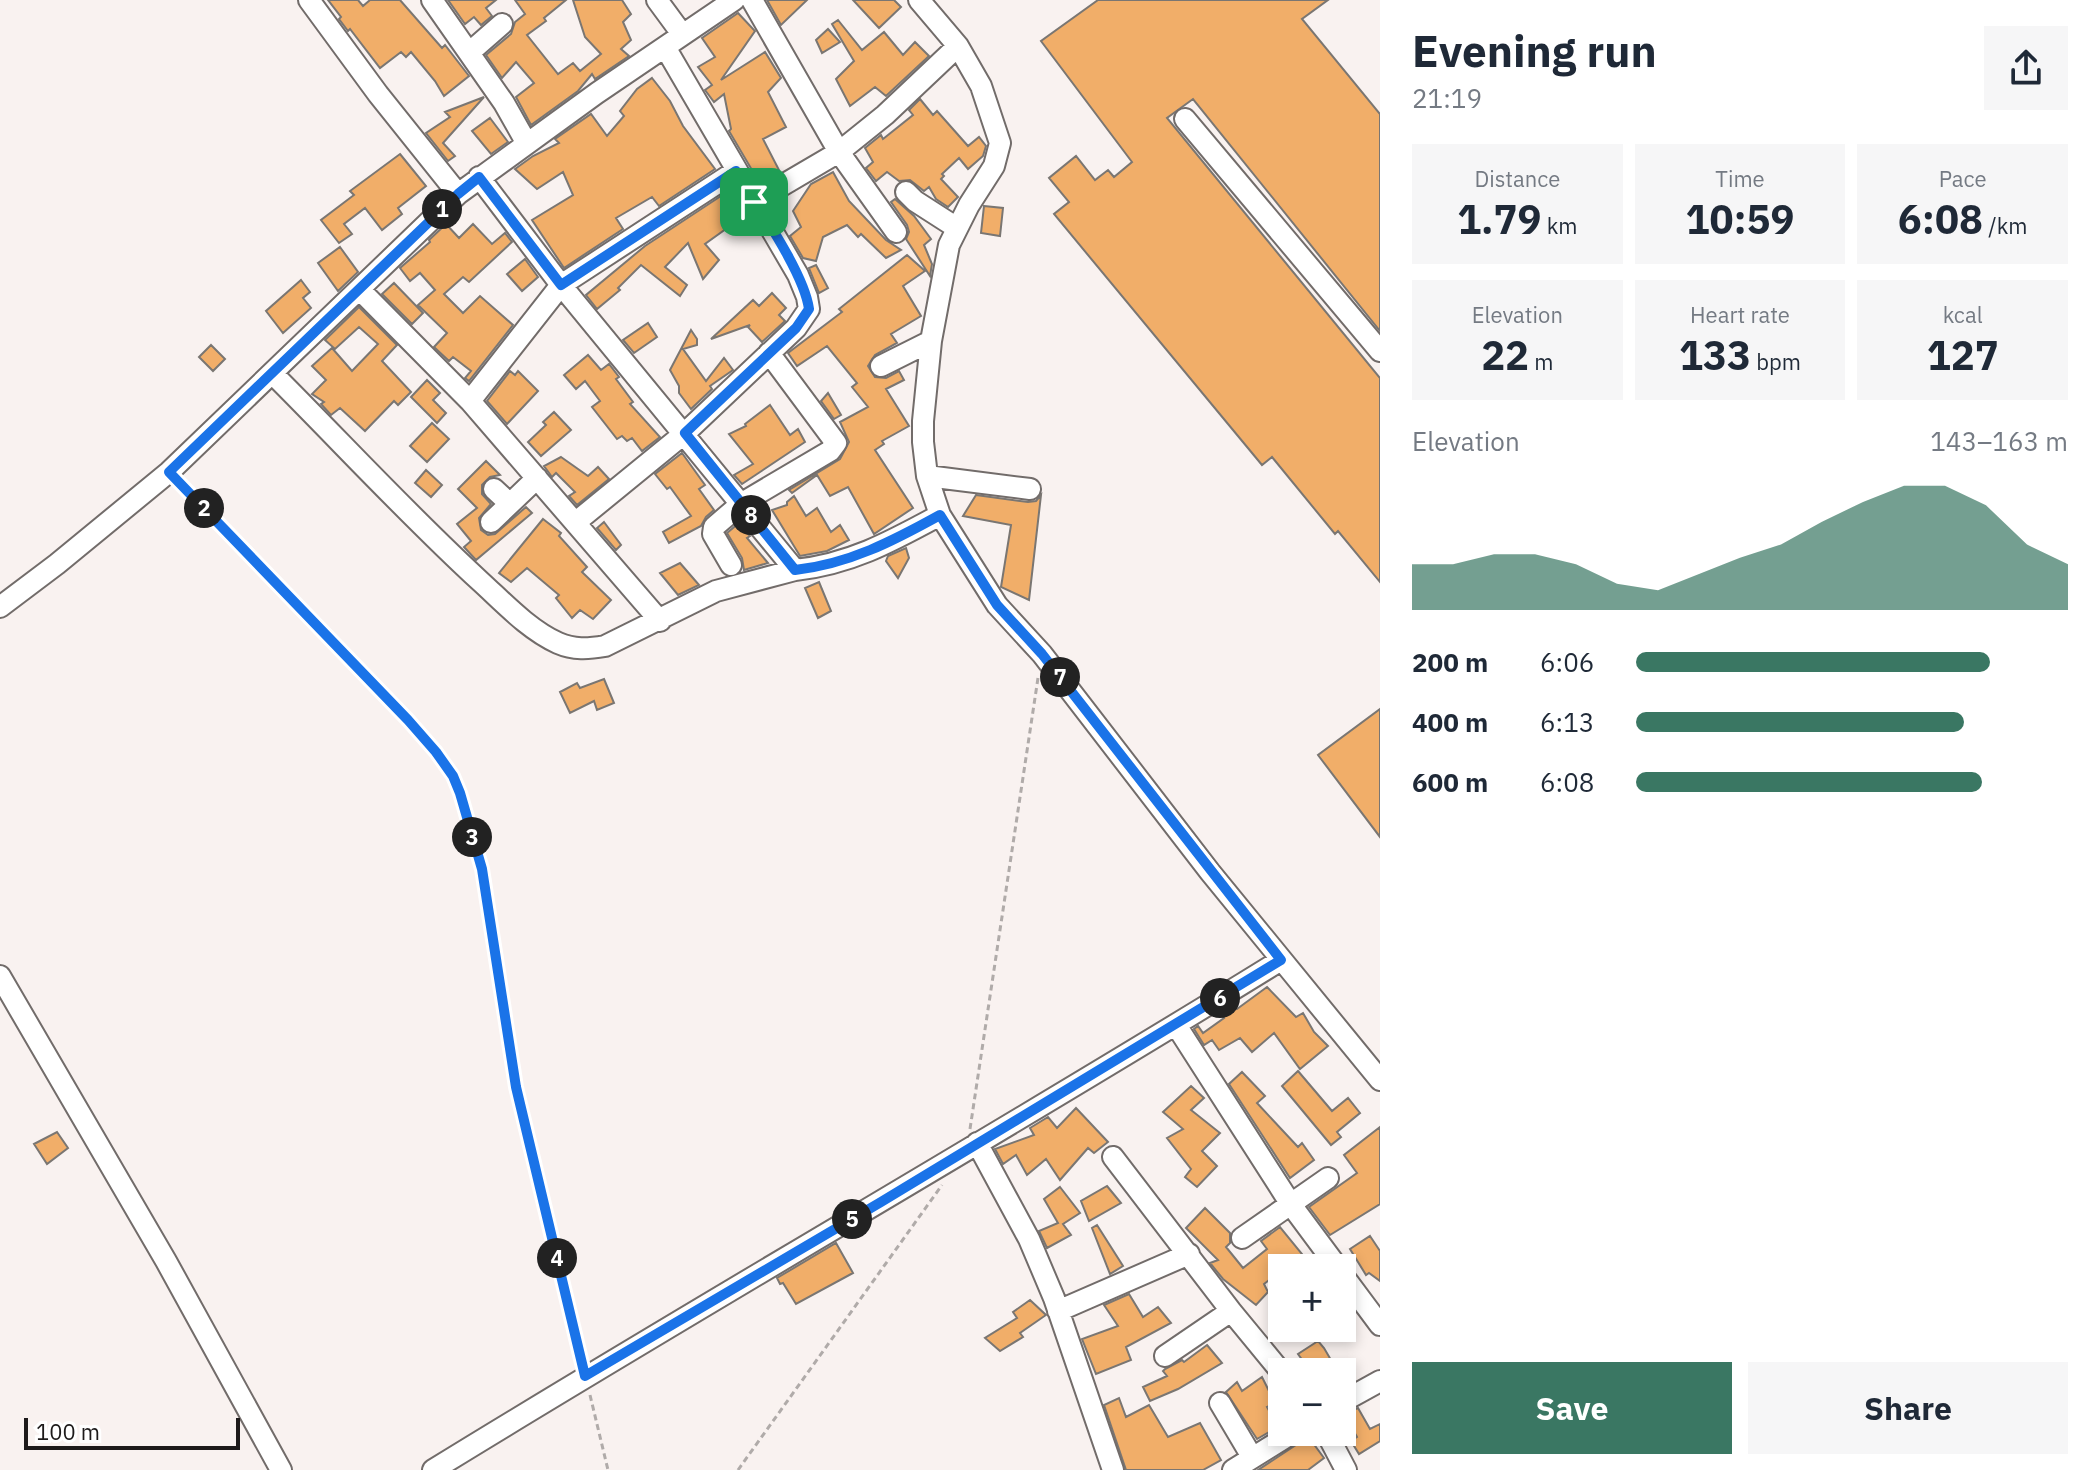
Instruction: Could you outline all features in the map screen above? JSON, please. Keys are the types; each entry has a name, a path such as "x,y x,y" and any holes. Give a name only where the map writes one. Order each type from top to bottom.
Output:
{"street":[{"path":"309,0 378,94 458,194"},
{"path":"432,0 504,103 526,142"},
{"path":"576,522 685,433 805,318 809,309 798,275 736,171 657,0"},
{"path":"0,607 169,472 458,194 526,142 734,0"},
{"path":"752,0 839,152 896,232"},
{"path":"919,0 958,46 990,106 1000,143 994,166 957,228 945,264 931,341 923,421 927,476 940,515 997,605 1042,654 1281,960 1380,1080"},
{"path":"470,52 502,24"},
{"path":"754,202 839,152 885,115 958,46"},
{"path":"1185,119 1380,351"},
{"path":"470,401 561,285 736,171"},
{"path":"479,177 561,285 795,570"},
{"path":"906,192 957,228"},
{"path":"360,290 470,401 660,621"},
{"path":"881,366 931,341"},
{"path":"731,565 712,531 714,527 742,503 830,451 836,443 769,353"},
{"path":"273,374 454,557 535,628 555,641 586,650 605,646 716,591 795,570 825,566 882,547 940,515"},
{"path":"927,476 1030,489"},
{"path":"491,522 502,496 537,478"},
{"path":"433,1470 1281,960"},
{"path":"0,976 173,1275 281,1470"},
{"path":"1176,1025 1292,1206 1328,1254"},
{"path":"972,1147 1029,1239 1058,1311 1112,1469"},
{"path":"1113,1157 1270,1358"},
{"path":"1242,1238 1328,1178"},
{"path":"1058,1311 1189,1254"},
{"path":"1356,1293 1380,1325"},
{"path":"1165,1356 1231,1311"},
{"path":"1356,1394 1380,1381"},
{"path":"1220,1403 1252,1457"},
{"path":"1233,1470 1270,1446"},
{"path":"1333,1446 1346,1470"}],"path":[{"path":"169,472 408,720 453,776 482,869 516,1087 608,1470"},
{"path":"972,1147 1042,654"},
{"path":"738,1470 948,1176"}],"building":[{"path":"328,0 358,0 363,6 370,0 400,0 442,48 445,45 469,76 444,96 411,52 406,57 401,52 380,68 350,29 348,31"},
{"path":"448,0 496,0 486,8 492,16 481,25 474,17 465,24"},
{"path":"515,0 566,0 527,35 558,74 573,63 580,71 601,54 585,37 573,0 622,0 631,14 623,22 631,40 621,49 629,56 595,79 592,74 578,91 531,125 516,97 534,83 516,62 502,78 486,55 511,34 515,22 525,14"},
{"path":"767,0 807,0 781,25"},
{"path":"853,0 894,0 901,7 879,28"},
{"path":"1098,0 1328,0 1302,19 1380,114 1380,331 1193,99 1167,118 1380,378 1380,582 1338,531 1335,534 1272,457 1262,465 1054,214 1069,202 1049,178 1076,156 1095,180 1108,170 1114,177 1132,162 1041,41"},
{"path":"738,13 755,31 721,80 765,52 781,78 768,92 786,127 763,139 780,172 759,182 729,131 724,94 714,102 705,90 712,85 698,67 715,57 702,38"},
{"path":"838,20 862,50 884,32 903,55 915,42 929,56 886,96 875,87 850,106 836,79 854,61 832,24"},
{"path":"828,29 840,42 822,53 816,40"},
{"path":"652,78 715,169 659,206 652,197 616,218 623,229 564,268 532,220 573,195 563,172 537,189 515,169 559,143 555,139 591,114 607,136 624,116 620,111 637,89"},
{"path":"484,97 443,143 455,156 448,161 426,133 450,117 445,112"},
{"path":"920,99 933,115 937,111 968,146 979,137 986,146 983,156 968,169 959,158 942,174 941,179 958,197 948,207 936,199 929,187 924,191 910,180 899,181 887,172 876,181 866,168 873,162 865,148 881,135 883,139 913,115 909,110"},
{"path":"490,118 508,142 491,154 472,131"},
{"path":"400,154 426,186 398,208 402,214 382,230 365,208 344,224 352,234 339,243 321,220 354,195 350,191"},
{"path":"833,172 849,201 886,240 901,250 886,258 847,225 823,237 816,261 803,258 790,236 801,227 793,211 811,184"},
{"path":"727,192 733,200 727,204 737,221 705,244 719,260 703,279 688,243 665,267 687,285 680,296 641,265 618,288 620,290 597,309 586,295 645,246"},
{"path":"895,199 914,216 931,239 924,245 932,264 930,276 906,239 909,232 891,202"},
{"path":"984,206 1003,208 1000,236 981,233"},
{"path":"446,224 459,238 473,224 492,244 505,233 512,242 469,282 463,277 444,294 463,313 480,296 513,325 469,381 465,378 471,371 453,357 449,361 434,347 447,333 418,305 435,290 420,273 410,281 400,268"},
{"path":"340,247 358,272 338,291 318,263"},
{"path":"907,255 925,271 903,286 921,316 891,334 897,343 875,355 868,366 875,377 886,378 899,371 904,380 886,389 909,426 882,441 884,444 875,450 913,508 874,534 848,487 830,496 817,475 792,493 789,490 840,459 849,442 840,422 868,407 852,387 857,383 827,346 797,366 788,353 842,312 839,309"},
{"path":"525,259 538,277 522,291 507,274"},
{"path":"816,265 828,288 819,293 809,268"},
{"path":"301,280 310,292 303,298 311,308 283,333 266,311"},
{"path":"394,283 423,313 412,324 382,294"},
{"path":"772,293 786,308 779,315 785,321 762,342 748,327 750,325 711,339 753,300 759,306"},
{"path":"359,307 397,345 382,361 411,392 398,405 394,401 365,431 340,408 331,415 321,404 324,402 312,394 326,380 312,366 332,348 352,371 378,344 359,327 335,349 325,340"},
{"path":"648,323 657,337 634,353 623,340"},
{"path":"691,330 697,345 683,349 706,381 724,358 733,370 710,386 712,389 691,409 679,393 679,386 670,370"},
{"path":"211,345 225,359 213,371 199,357"},
{"path":"588,355 601,370 609,364 633,402 630,404 660,437 642,451 632,438 627,441 622,436 617,439 592,407 600,401 585,381 576,389 564,375"},
{"path":"510,371 515,375 518,371 538,391 507,424 487,401"},
{"path":"427,380 440,393 433,400 446,413 437,423 411,397"},
{"path":"828,393 841,415 834,419 821,401"},
{"path":"770,405 790,435 798,429 805,442 742,484 734,475 753,464 729,434 746,426"},
{"path":"554,412 571,430 541,456 528,442 546,425 543,422"},
{"path":"432,423 449,439 427,462 410,446"},
{"path":"682,453 705,485 699,489 714,510 701,526 669,543 663,532 691,516 670,487 667,489 655,474"},
{"path":"561,457 588,476 598,467 609,479 577,505 569,496 575,492 556,473 552,477 544,466"},
{"path":"486,461 500,475 490,477 482,485 482,494 491,504 479,518 481,530 488,535 495,534 526,507 532,513 476,560 464,547 471,541 457,524 477,508 458,489"},
{"path":"426,470 442,485 431,497 415,483"},
{"path":"976,495 1028,502 1036,501 1041,495 1029,600 1001,587 1011,525 963,516"},
{"path":"794,496 806,516 817,508 831,532 840,525 849,540 827,551 800,556 772,510 787,505"},
{"path":"543,519 561,533 559,536 587,567 582,572 611,600 593,619 580,610 572,618 556,598 559,595 527,568 511,582 499,573"},
{"path":"604,522 621,545 616,550 597,528"},
{"path":"739,523 768,563 744,570 742,558 727,533"},
{"path":"906,548 909,558 898,578 886,561 888,556"},
{"path":"680,563 699,585 678,595 660,573"},
{"path":"819,582 831,611 818,618 805,588"},
{"path":"604,679 614,703 597,710 594,701 570,713 560,692 577,683 580,688"},
{"path":"1380,709 1380,837 1318,755"},
{"path":"1267,987 1296,1017 1303,1013 1314,1032 1328,1046 1300,1069 1274,1033 1252,1052 1240,1038 1219,1050 1212,1040 1204,1045 1194,1029 1198,1026 1203,1033 1224,1018 1220,1013 1233,1005 1237,1009"},
{"path":"1298,1071 1332,1111 1348,1098 1360,1113 1337,1132 1341,1137 1331,1145 1282,1086"},
{"path":"1242,1072 1265,1096 1257,1103 1298,1147 1302,1143 1314,1160 1290,1178 1229,1084"},
{"path":"1191,1086 1204,1098 1191,1110 1220,1133 1202,1151 1217,1166 1197,1187 1185,1177 1191,1169 1167,1138 1183,1129 1163,1112"},
{"path":"1076,1108 1108,1142 1094,1153 1088,1148 1060,1180 1046,1159 1027,1175 1016,1155 1003,1164 995,1149 1034,1135 1030,1128 1048,1117 1057,1128"},
{"path":"1380,1127 1380,1204 1330,1235 1309,1207 1357,1173 1344,1155"},
{"path":"57,1132 68,1148 47,1164 34,1144"},
{"path":"1107,1186 1121,1203 1089,1221 1081,1201"},
{"path":"1060,1187 1080,1213 1063,1224 1071,1235 1047,1248 1039,1231 1058,1223 1044,1199"},
{"path":"1205,1208 1230,1233 1230,1243 1226,1247 1243,1268 1267,1249 1261,1241 1280,1227 1302,1254 1268,1254 1268,1281 1264,1284 1268,1292 1256,1305 1223,1279 1210,1263 1218,1260 1186,1228"},
{"path":"1097,1225 1123,1266 1110,1274 1092,1228"},
{"path":"1370,1236 1380,1251 1380,1281 1369,1273 1366,1275 1356,1254 1350,1249"},
{"path":"836,1243 853,1273 796,1304 777,1278"},
{"path":"1129,1294 1143,1317 1158,1307 1171,1323 1126,1347 1131,1360 1096,1374 1082,1339 1118,1326 1104,1305"},
{"path":"1030,1300 1046,1315 1020,1333 1023,1337 1000,1351 985,1338 1017,1318 1013,1312"},
{"path":"1319,1342 1330,1358 1301,1358 1298,1354"},
{"path":"1207,1345 1222,1363 1178,1389 1150,1401 1143,1387 1167,1376 1163,1371 1165,1369 1182,1360 1184,1362"},
{"path":"1262,1377 1268,1389 1268,1433 1257,1439 1226,1392 1237,1382 1242,1391"},
{"path":"1119,1398 1126,1417 1149,1405 1168,1437 1200,1423 1221,1460 1203,1470 1126,1470 1104,1405"},
{"path":"1356,1409 1370,1429 1380,1424 1380,1441 1359,1454 1354,1446 1357,1437"},
{"path":"1294,1446 1315,1446 1324,1458 1308,1470 1258,1470"}],"route":[{"path":"736,171 754,202 798,275 809,309 796,328 685,433 795,570 825,566 882,547 940,515 997,605 1042,654 1281,960 881,1202 585,1376 516,1087 482,869 453,776 408,720 169,472 479,177 561,285 736,171"}]}
